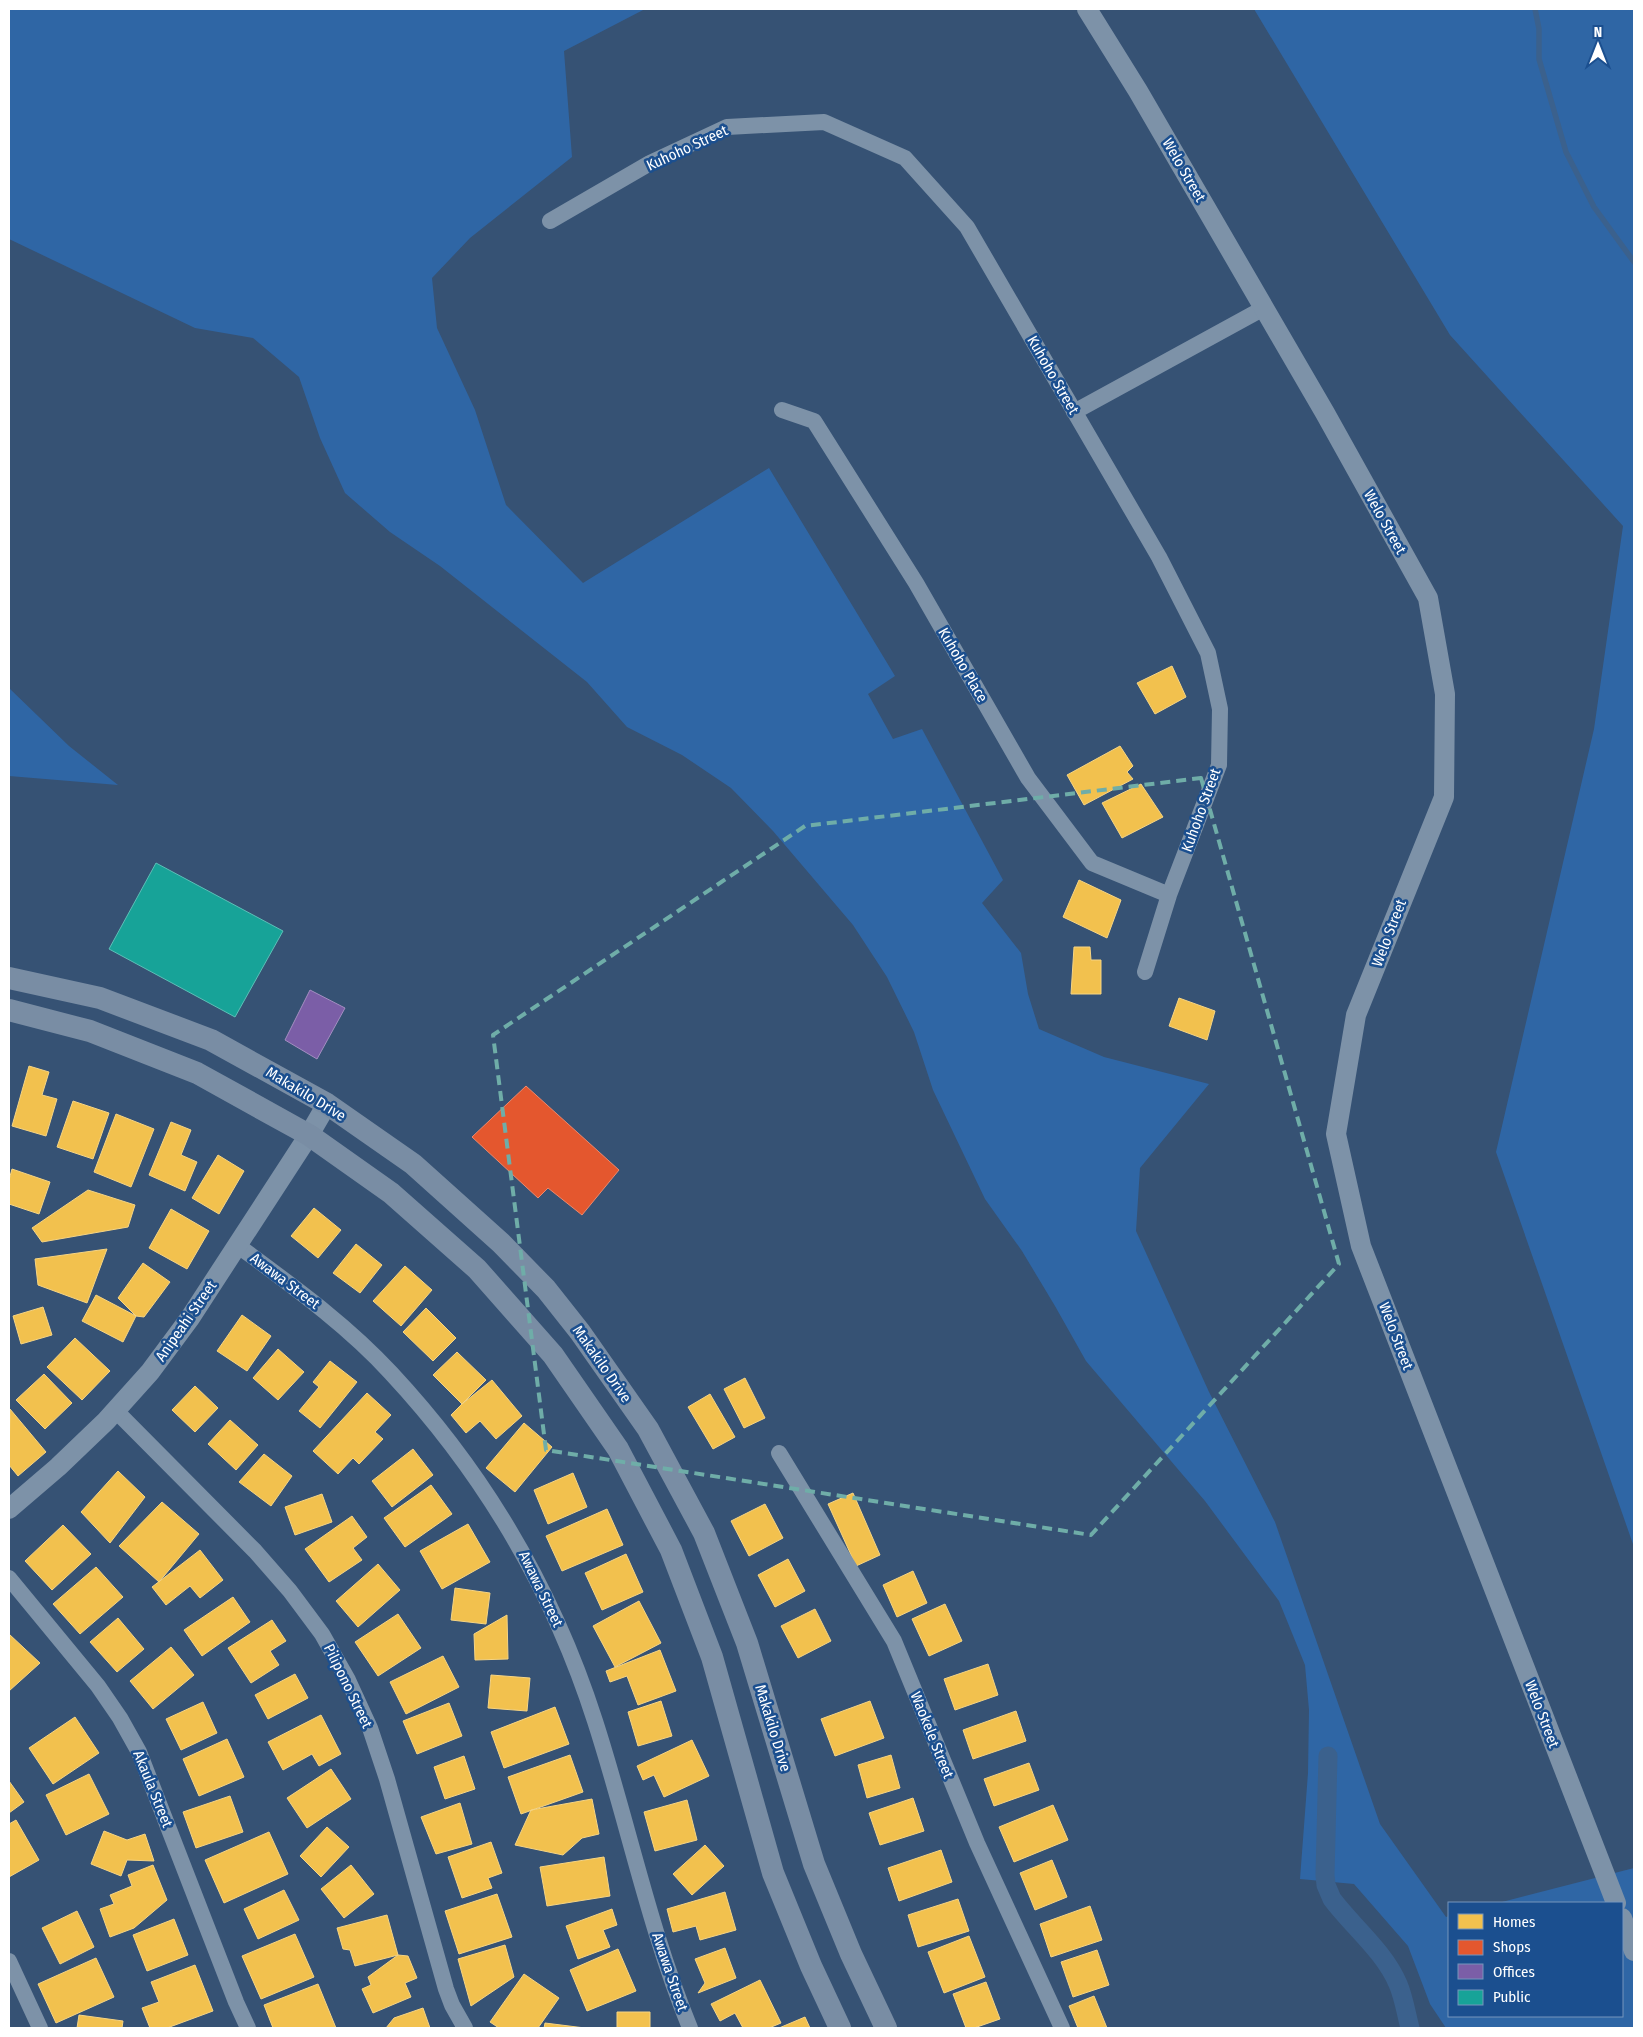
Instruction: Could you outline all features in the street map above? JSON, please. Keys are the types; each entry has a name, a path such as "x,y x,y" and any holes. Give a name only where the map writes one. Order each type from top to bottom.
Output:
{"main road":[{"name":"Makakilo Drive","path":"9,978 100,998 212,1040 327,1104 413,1164 501,1243 546,1289 580,1332 648,1429 704,1533 747,1643 814,1864 851,1954 886,2028"},
{"path":"9,1010 90,1031 197,1073 309,1135 391,1193 477,1269 553,1355 618,1449 671,1550 709,1648 773,1873 811,1966 840,2028"}],"street":[{"name":"Welo Street","path":"1087,9 1138,91 1325,413 1428,598 1445,694 1444,797 1356,1015 1336,1134 1364,1255 1616,1902"},
{"name":"Kuhoho Street","path":"550,221 650,163 727,127 824,122 905,158 967,226 1158,557 1208,654 1220,709 1218,765 1169,895 1144,972"},
{"path":"1074,412 1264,308"},
{"name":"Kuhoho Place","path":"782,410 814,421 916,583 1028,778 1092,863 1169,895"},
{"name":"Anipeahi Street","path":"9,1509 58,1467 116,1411 150,1372 184,1326 309,1135 327,1104"},
{"name":"Awawa Street","path":"237,1245 316,1304 390,1372 457,1450 514,1534 560,1625 595,1720 665,1963 690,2028"},
{"name":"Pilipono Street","path":"116,1411 255,1551 290,1591 322,1634 348,1680 370,1728 387,1779 446,1989 452,2005 466,2028"},
{"name":"Waokele Street","path":"779,1453 894,1641 977,1843 1062,2028"},
{"name":"Akaula Street","path":"9,1578 98,1686 120,1718 139,1752 236,2002 248,2028"},
{"path":"1623,1921 1634,1951"},
{"path":"9,1961 40,2028"}],"highlighted area":[{"path":"1201,778 1339,1264 1091,1535 546,1450 493,1035 805,826"}],"shaded area":[{"path":"9,9 645,9 564,51 572,157 470,238 432,278 437,328 475,410 506,505 583,583 769,468 895,676 868,694 893,739 922,729 1003,880 982,903 1021,953 1028,994 1039,1029 1104,1057 1209,1084 1140,1168 1136,1231 1209,1392 1275,1522 1380,1824 1446,1917 1448,1916 1448,2017 1623,2017 1623,1902 1502,1902 1634,1868 1634,2028 1446,2028 1430,2004 1408,1946 1354,1884 1300,1879 1308,1773 1309,1710 1305,1665 1279,1601 1205,1501 1086,1361 1022,1251 985,1199 933,1090 914,1032 887,977 853,925 773,831 731,788 682,755 627,727 587,682 440,566 390,532 345,493 320,438 299,377 253,338 195,328 9,239"},
{"path":"1254,9 1634,9 1634,1547 1496,1152 1594,729 1623,526 1450,335"},
{"path":"9,688 69,746 118,785 9,776"}],"building: Homes":[{"path":"1172,666 1186,697 1155,714 1137,683"},
{"path":"1120,746 1133,766 1127,772 1133,779 1084,805 1067,775"},
{"path":"1141,784 1163,817 1122,838 1102,803"},
{"path":"1079,880 1121,900 1107,938 1063,917"},
{"path":"1074,947 1090,947 1091,960 1101,960 1101,994 1071,994"},
{"path":"1179,998 1215,1011 1207,1040 1169,1026"},
{"path":"29,1066 49,1072 42,1095 57,1099 46,1136 12,1126"},
{"path":"73,1101 109,1113 93,1159 57,1147"},
{"path":"116,1114 154,1129 131,1187 94,1172"},
{"path":"171,1122 191,1130 181,1155 197,1162 185,1191 149,1175"},
{"path":"218,1155 244,1171 219,1214 192,1198"},
{"path":"12,1169 50,1182 39,1214 9,1204 9,1180"},
{"path":"88,1190 135,1205 128,1227 42,1242 32,1228"},
{"path":"314,1208 341,1230 318,1258 291,1236"},
{"path":"171,1209 209,1231 187,1269 149,1248"},
{"path":"356,1244 382,1265 360,1293 333,1273"},
{"path":"107,1249 87,1303 38,1285 35,1259"},
{"path":"143,1263 170,1282 144,1317 136,1316 118,1298"},
{"path":"405,1266 432,1290 401,1326 373,1301"},
{"path":"96,1295 136,1316 123,1342 82,1321"},
{"path":"43,1307 52,1335 21,1344 13,1316"},
{"path":"426,1308 456,1338 433,1361 403,1332"},
{"path":"242,1315 271,1336 247,1371 217,1351"},
{"path":"75,1338 110,1371 82,1400 47,1367"},
{"path":"278,1349 304,1372 278,1400 253,1378"},
{"path":"457,1352 486,1380 462,1404 433,1375"},
{"path":"330,1361 357,1382 320,1428 299,1411 319,1387 313,1382"},
{"path":"44,1374 72,1403 45,1429 16,1400"},
{"path":"745,1378 765,1418 744,1428 724,1389"},
{"path":"492,1380 522,1416 496,1439 480,1421 466,1433 451,1415"},
{"path":"195,1386 218,1408 195,1432 172,1410"},
{"path":"367,1393 391,1415 375,1432 383,1439 359,1464 353,1458 338,1474 313,1451"},
{"path":"710,1394 735,1437 713,1449 688,1407"},
{"path":"10,1409 46,1452 18,1476 9,1465"},
{"path":"230,1420 258,1445 236,1470 208,1444"},
{"path":"524,1423 552,1447 515,1492 486,1468"},
{"path":"413,1449 433,1475 392,1507 372,1481"},
{"path":"264,1454 292,1476 271,1506 239,1482"},
{"path":"118,1471 145,1497 110,1543 81,1512"},
{"path":"573,1473 587,1507 548,1524 534,1490"},
{"path":"431,1485 452,1514 405,1547 384,1518"},
{"path":"853,1493 880,1555 856,1566 828,1504"},
{"path":"322,1494 332,1522 295,1535 285,1507"},
{"path":"162,1502 199,1534 159,1582 119,1546"},
{"path":"765,1504 783,1538 749,1556 731,1521"},
{"path":"607,1509 623,1545 562,1571 546,1536"},
{"path":"352,1516 367,1537 353,1548 362,1560 329,1582 305,1549"},
{"path":"468,1524 490,1562 442,1589 420,1551"},
{"path":"63,1525 91,1554 52,1590 25,1561"},
{"path":"200,1550 223,1580 200,1598 190,1586 166,1605 152,1587"},
{"path":"626,1554 643,1592 602,1610 585,1573"},
{"path":"788,1559 805,1591 775,1607 758,1575"},
{"path":"378,1564 400,1590 358,1627 336,1601"},
{"path":"96,1567 123,1597 80,1634 53,1604"},
{"path":"913,1571 927,1603 897,1617 883,1585"},
{"path":"455,1588 490,1593 486,1624 451,1620"},
{"path":"233,1597 250,1622 202,1656 184,1630"},
{"path":"639,1601 661,1643 615,1667 593,1626"},
{"path":"945,1604 962,1641 929,1656 912,1619"},
{"path":"815,1609 831,1641 798,1658 781,1626"},
{"path":"398,1614 421,1648 378,1676 355,1642"},
{"path":"507,1615 508,1659 475,1660 474,1634"},
{"path":"118,1618 144,1649 117,1672 90,1642"},
{"path":"272,1620 286,1641 270,1651 279,1665 251,1683 228,1648"},
{"path":"9,1634 40,1663 9,1691"},
{"path":"171,1647 194,1675 153,1709 130,1681"},
{"path":"660,1650 676,1691 638,1705 627,1676 610,1682 606,1671"},
{"path":"443,1656 459,1687 406,1714 390,1682"},
{"path":"988,1664 998,1695 955,1710 944,1679"},
{"path":"295,1674 308,1698 268,1719 255,1695"},
{"path":"491,1675 530,1678 527,1711 488,1708"},
{"path":"661,1701 672,1736 638,1746 628,1712"},
{"path":"870,1701 884,1738 835,1756 821,1719"},
{"path":"203,1702 217,1733 181,1750 166,1719"},
{"path":"449,1703 462,1736 417,1754 403,1721"},
{"path":"555,1707 569,1744 504,1768 491,1732"},
{"path":"1016,1711 1026,1741 973,1759 963,1730"},
{"path":"321,1715 341,1754 319,1766 312,1754 283,1770 268,1742"},
{"path":"75,1717 99,1753 53,1784 29,1748"},
{"path":"227,1739 244,1777 199,1796 183,1759"},
{"path":"692,1740 709,1776 664,1797 654,1775 643,1780 637,1766"},
{"path":"570,1755 583,1792 521,1814 508,1777"},
{"path":"891,1755 900,1788 867,1798 858,1765"},
{"path":"464,1756 475,1789 445,1799 434,1767"},
{"path":"1029,1763 1039,1790 994,1806 984,1779"},
{"path":"331,1769 351,1799 307,1828 287,1798"},
{"path":"89,1774 109,1814 66,1835 46,1795"},
{"path":"9,1781 24,1802 9,1813"},
{"path":"230,1796 243,1832 196,1848 183,1812"},
{"path":"913,1798 924,1831 880,1845 869,1813"},
{"path":"592,1799 599,1834 582,1838 563,1855 515,1845 531,1810"},
{"path":"687,1800 697,1840 655,1851 644,1812"},
{"path":"460,1803 472,1844 436,1854 421,1817"},
{"path":"1053,1805 1068,1840 1014,1862 999,1827"},
{"path":"16,1820 39,1860 9,1877 9,1824"},
{"path":"327,1827 349,1847 321,1877 300,1856"},
{"path":"104,1831 127,1840 145,1834 154,1861 127,1860 121,1876 91,1864"},
{"path":"269,1832 288,1874 224,1903 205,1860"},
{"path":"491,1842 502,1873 488,1878 492,1888 462,1898 448,1857"},
{"path":"705,1845 724,1866 692,1895 673,1874"},
{"path":"941,1850 952,1882 899,1901 888,1868"},
{"path":"604,1857 610,1896 547,1906 540,1867"},
{"path":"1052,1860 1067,1897 1035,1910 1020,1873"},
{"path":"153,1865 167,1900 134,1928 110,1937 100,1909 114,1904 110,1895 132,1886 128,1875"},
{"path":"351,1865 374,1894 344,1918 321,1889"},
{"path":"284,1890 299,1920 258,1939 244,1909"},
{"path":"725,1892 736,1930 700,1940 696,1926 673,1932 667,1909"},
{"path":"497,1894 512,1937 459,1954 445,1911"},
{"path":"958,1899 969,1931 918,1947 908,1915"},
{"path":"1090,1906 1102,1940 1051,1957 1040,1924"},
{"path":"612,1909 617,1925 603,1930 610,1947 578,1959 566,1926"},
{"path":"77,1911 94,1947 60,1964 42,1928"},
{"path":"387,1915 398,1955 355,1966 350,1950 343,1949 337,1928"},
{"path":"174,1919 188,1955 147,1971 133,1935"},
{"path":"295,1934 314,1977 261,1999 242,1956"},
{"path":"969,1936 985,1977 944,1993 928,1952"},
{"path":"505,1945 514,1977 471,2006 458,1959"},
{"path":"725,1948 736,1978 698,1993 705,1983 695,1959"},
{"path":"618,1949 636,1991 587,2011 570,1970"},
{"path":"1097,1950 1109,1985 1073,1997 1061,1962"},
{"path":"398,1955 408,1956 417,1978 405,1983 411,1997 373,2013 362,1989 371,1985 368,1977"},
{"path":"96,1958 114,1997 56,2023 38,1984"},
{"path":"195,1965 213,2011 167,2028 150,2028 142,2008 159,2002 151,1982"},
{"path":"524,1974 559,1998 538,2028 499,2028 490,2022"},
{"path":"760,1980 781,2023 769,2028 743,2028 735,2013 720,2021 711,2004"},
{"path":"986,1982 1000,2019 974,2028 966,2028 953,1994"},
{"path":"318,1984 336,2028 273,2028 264,2005"},
{"path":"1094,1996 1107,2028 1078,2028 1069,2006"},
{"path":"423,2008 430,2028 386,2028 394,2018"},
{"path":"617,2012 650,2012 650,2028 617,2028"},
{"path":"79,2015 123,2021 122,2028 77,2028"},
{"path":"805,2017 810,2028 779,2028"},
{"path":"545,2023 585,2028 544,2028"}],"building: Shops":[{"path":"526,1086 619,1170 582,1215 548,1188 538,1198 472,1137"}],"building: Offices":[{"path":"310,990 345,1008 317,1059 285,1040"}],"building: Public":[{"path":"156,863 283,931 235,1017 109,949"}],"waterway":[{"path":"1535,9 1539,29 1539,59 1566,152 1594,207 1634,262"},
{"path":"1328,1756 1326,1885 1332,1899 1377,1950 1392,1972 1402,1995 1410,2028"}]}
